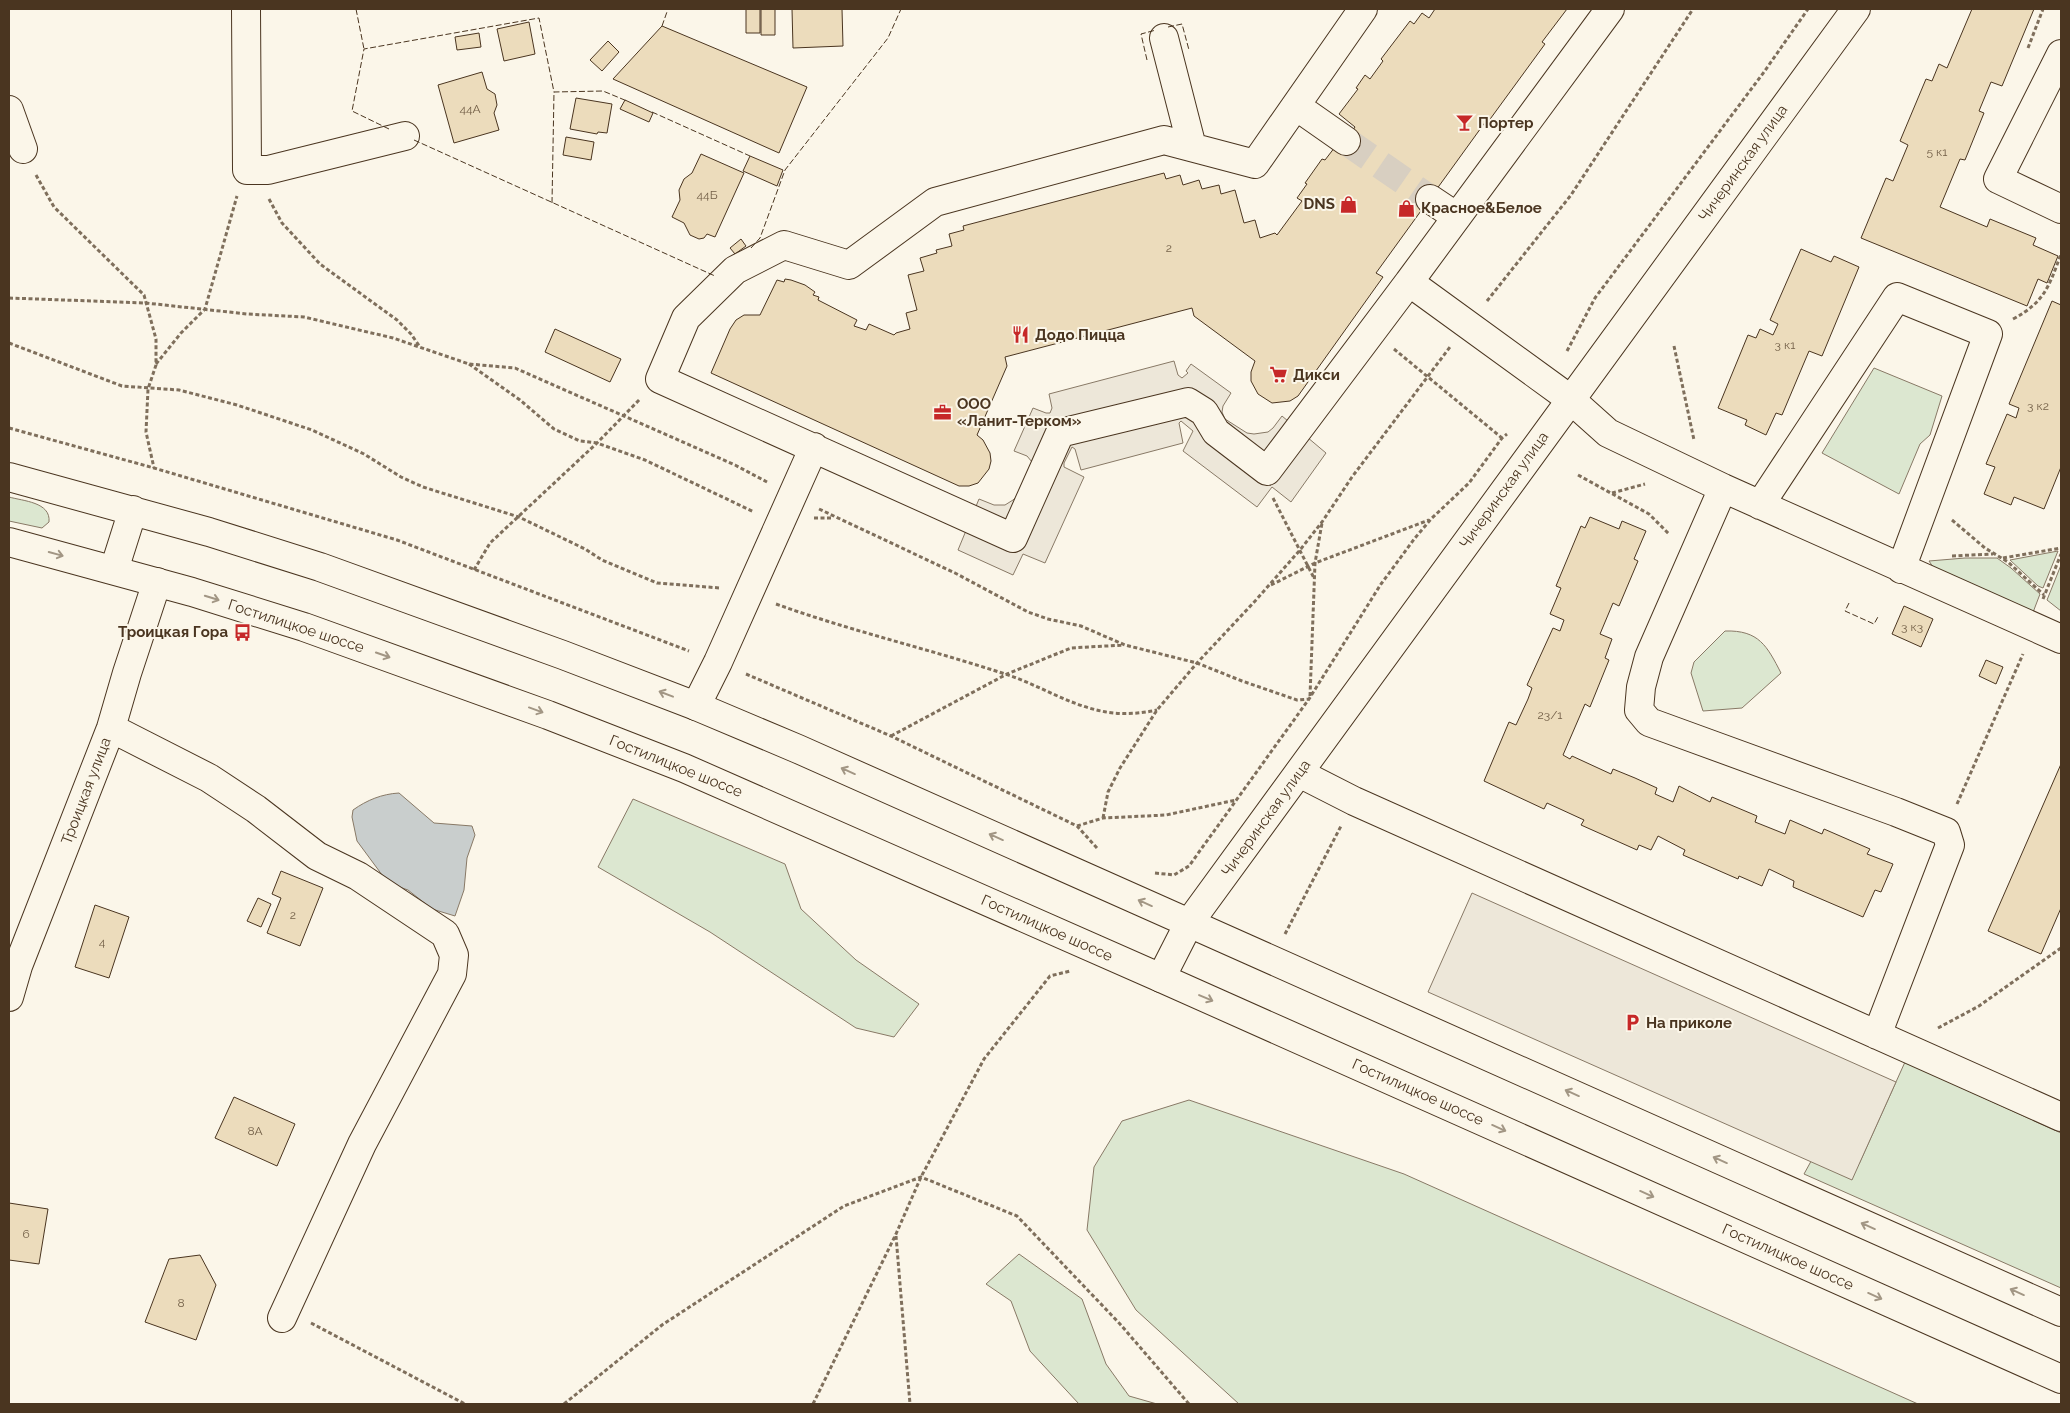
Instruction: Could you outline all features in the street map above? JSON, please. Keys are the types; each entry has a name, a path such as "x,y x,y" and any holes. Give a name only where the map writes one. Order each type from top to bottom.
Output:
{"main road":[{"path":"246,9 246,152 253,170 268,170 405,136"},
{"path":"1363,9 1255,164 1164,140 935,202 849,265 784,245 735,270 686,318 660,379 1013,538 1060,433 1188,402 1204,412 1216,432 1267,470 1372,332 1610,9"},
{"name":"Чичеринская улица","path":"1162,978 1189,923 1856,9"},
{"path":"1164,38 1192,147"},
{"path":"2061,54 1998,179 2061,209"},
{"path":"1296,106 1346,140"},
{"path":"9,110 23,150"},
{"path":"1430,199 1457,217"},
{"path":"1409,282 1570,399 1608,433 1692,474 1901,569 2061,638"},
{"path":"1760,505 1897,297 1988,334 1901,569"},
{"path":"696,706 814,448"},
{"path":"9,477 133,510 329,570 466,618 696,706 806,752 2061,1312"},
{"path":"1723,488 1649,657 1641,687 1639,710 1649,722 1693,740 1886,808 1946,832 1950,845 1877,1034"},
{"path":"114,570 133,510"},
{"name":"Гостилицкое шоссе","path":"9,542 157,582 304,627 548,714 684,768 1162,978 2061,1379"},
{"name":"Троицкая улица","path":"9,997 18,966 111,728 126,673 157,582"},
{"path":"111,728 209,778 256,810 317,856 358,876 410,909 446,934 454,955 452,974 362,1144 285,1312"},
{"path":"1299,773 1354,801 2061,1117"}],"path":[{"path":"1103,818 1108,792 1120,768 1157,710 1300,550 1322,522 1352,477 1467,325 1572,195 1694,9"},
{"path":"1547,383 1595,298 1764,72 1808,9"},
{"path":"23,150 54,207 144,295 156,339 156,364 148,389 146,432 154,468"},
{"path":"156,364 181,332 205,310 227,224 253,170"},
{"path":"253,170 282,223 296,239 320,264 398,320 412,334 420,347"},
{"path":"1988,334 2030,310 2049,287 2061,254"},
{"path":"9,298 146,303 205,310 304,317 393,338 470,364 515,368 735,465 788,507 836,518"},
{"path":"1372,332 1502,438"},
{"path":"9,343 122,386 179,390 237,405 312,430 364,454 401,477 423,487 518,517 584,549 602,560 657,583 710,586 748,594 826,622 895,640 1007,674 1100,711 1138,714 1157,710"},
{"path":"1674,346 1698,463 1692,474"},
{"path":"470,364 520,400 554,429 580,441 597,443 646,460 755,512 788,507 836,518 947,569 1028,612 1048,619 1081,626 1125,645 1197,663 1242,682 1297,700 1309,699"},
{"path":"474,570 490,543 597,443 660,379"},
{"path":"1267,470 1272,494 1314,578"},
{"path":"1578,475 1649,514 1692,559"},
{"path":"1309,699 1381,584 1431,519 1469,483"},
{"path":"1950,518 1994,554 2002,558 2044,595"},
{"path":"1268,586 1315,563 1431,519"},
{"path":"1309,699 1315,563 1322,522"},
{"path":"2002,558 2061,548"},
{"path":"1946,556 1994,554"},
{"path":"1946,832 2034,626 2044,595 2061,554"},
{"path":"890,736 1007,674 1071,648 1125,645"},
{"path":"1077,826 1103,818 1166,815 1236,800"},
{"path":"1282,939 1341,826"},
{"path":"1937,1028 1979,1006 2061,948"},
{"path":"813,1404 896,1234 921,1177 984,1059 1050,976"},
{"path":"564,1404 662,1325 844,1206 921,1177 1017,1216 1120,1324 1190,1404"},
{"path":"896,1234 910,1404"},
{"path":"285,1312 307,1321 466,1404"}],"green space":[{"path":"1874,368 1942,396 1930,435 1920,444 1899,494 1822,453"},
{"path":"9,497 41,506 46,510 49,522 42,528 9,521"},
{"path":"2058,551 2043,588 2038,586 2010,560"},
{"path":"1997,558 2011,568 2040,594 2032,615 1935,570 1929,561"},
{"path":"2061,565 2061,611 2047,600"},
{"path":"1725,631 1746,633 1760,641 1771,655 1781,673 1742,708 1703,711 1691,673 1694,662"},
{"path":"633,799 785,864 801,909 856,960 919,1004 894,1037 856,1028 710,932 598,867"},
{"path":"1905,1062 2061,1133 2061,1288 1804,1174 1815,1154 1859,1164"},
{"path":"1189,1100 1404,1174 1918,1404 1239,1404 1136,1310 1087,1230 1094,1167 1122,1121"},
{"path":"1019,1254 1082,1299 1106,1364 1129,1396 1157,1404 1079,1404 1030,1351 1011,1301 986,1284"}],"shaded area":[{"path":"1174,361 1178,375 1182,378 1188,373 1186,371 1191,364 1231,393 1223,406 1222,412 1225,419 1247,433 1268,432 1282,416 1326,453 1291,502 1272,487 1257,507 1183,451 1193,431 1181,421 1179,423 1183,443 1081,470 1075,449 1072,447 1064,467 1084,477 1045,563 1023,554 1013,575 958,550 979,499 994,505 1005,505 1020,493 1032,462 1027,456 1014,451 1033,408 1050,413 1052,408 1049,394"},
{"path":"399,793 434,823 472,826 475,835 467,858 464,890 455,916 432,909 408,890 388,883 357,841 352,817 353,810 375,798"},
{"name":"На приколе","path":"1472,893 1896,1082 1852,1180 1428,992"}],"building":[{"path":"746,9 760,9 760,33 746,33"},
{"path":"761,9 775,9 775,35 761,35"},
{"path":"792,9 842,9 843,46 793,48"},
{"path":"1435,9 1567,9 1542,42 1545,44 1488,122 1486,121 1376,273 1383,277 1298,396 1290,401 1272,403 1258,394 1251,381 1251,372 1255,361 1194,316 1192,308 1005,357 1007,366 977,435 983,440 990,453 989,469 978,483 969,486 959,486 711,373 730,329 736,320 744,315 760,315 777,280 784,282 785,279 791,280 805,285 815,292 813,295 819,297 818,300 857,320 854,326 866,330 869,324 894,335 910,329 906,313 917,310 908,275 924,271 920,258 937,253 936,250 952,246 949,234 964,230 963,226 1164,173 1166,179 1180,175 1183,185 1199,180 1202,189 1219,185 1221,194 1235,190 1244,223 1255,220 1260,238 1275,233 1277,235 1302,201 1297,198 1322,159 1325,160 1335,147 1339,150 1355,127 1339,114 1358,89 1356,88 1365,75 1370,79 1383,61 1381,59 1410,21 1414,24 1422,13 1429,18"},
{"path":"1972,9 2034,9 2002,86 1991,82 1979,111 1984,113 1965,160 1960,159 1940,207 1987,227 1990,219 2036,238 2033,245 2058,256 2047,283 2038,279 2027,306 1861,238 1886,178 1893,181 1908,145 1900,141 1926,79 1932,81 1939,64 1947,68"},
{"path":"529,22 535,54 504,61 497,29"},
{"path":"662,26 807,87 779,153 613,79"},
{"path":"479,33 481,47 457,50 455,37"},
{"path":"608,41 619,52 602,71 590,60"},
{"path":"482,72 487,89 495,94 497,105 494,113 499,130 454,143 438,85"},
{"path":"576,98 612,104 607,133 598,132 597,134 570,129"},
{"path":"625,100 653,113 649,122 620,109"},
{"path":"566,137 594,142 591,160 563,155"},
{"path":"701,154 744,173 715,237 707,234 704,238 699,239 690,235 684,223 672,217 680,200 679,190 684,179 692,173"},
{"path":"750,156 783,170 777,186 743,171"},
{"path":"741,239 746,246 735,254 730,248"},
{"path":"1801,249 1831,262 1834,256 1859,267 1822,356 1809,351 1782,415 1776,413 1766,435 1745,425 1747,420 1718,408 1748,335 1756,338 1760,329 1773,335 1778,324 1770,320"},
{"path":"2052,301 2061,305 2061,467 2044,509 2014,497 2011,505 1984,494 1995,467 1986,464 2007,414 2016,418 2019,408 2009,404"},
{"path":"555,329 621,359 610,382 545,352"},
{"path":"1590,517 1619,529 1622,521 1646,531 1634,559 1638,561 1619,606 1613,603 1600,634 1612,639 1605,658 1609,660 1590,707 1585,704 1563,755 1570,759 1572,756 1611,774 1613,769 1635,778 1657,788 1655,794 1673,802 1679,786 1710,802 1712,797 1757,816 1755,822 1785,834 1790,820 1822,834 1824,829 1870,849 1867,854 1893,864 1881,892 1875,890 1863,917 1793,887 1794,881 1769,869 1762,886 1739,876 1738,879 1683,855 1685,850 1658,836 1651,850 1639,845 1637,850 1581,825 1584,820 1547,803 1544,809 1484,781 1509,722 1516,725 1528,699 1532,688 1527,685 1553,628 1560,631 1564,620 1550,614 1561,588 1556,586 1581,526 1585,528"},
{"path":"1904,606 1933,619 1921,647 1892,634"},
{"path":"1986,660 2003,667 1996,684 1979,676"},
{"path":"2061,764 2061,908 2041,954 1988,931"},
{"path":"281,871 323,888 300,946 267,933 281,898 272,894"},
{"path":"258,898 271,904 261,927 247,921"},
{"path":"95,905 129,917 109,978 75,967"},
{"path":"234,1097 295,1124 277,1166 215,1138"},
{"path":"9,1203 48,1209 39,1264 9,1260"},
{"path":"200,1255 216,1285 196,1340 145,1322 169,1259"}],"tunnel":[{"path":"1346,141 1430,199"}],"fence":[{"path":"356,9 364,49"},
{"path":"662,26 668,9"},
{"path":"751,248 760,238 785,170 888,38 901,9"},
{"path":"389,129 352,111 364,49 539,18 554,92 603,91 627,101"},
{"path":"1168,27 1182,24 1189,50"},
{"path":"1147,60 1141,34 1156,30"},
{"path":"552,203 554,92"},
{"path":"652,112 750,156"},
{"path":"414,140 715,276"},
{"path":"1849,603 1845,611 1874,624 1879,615"}],"place":[{"name":"Портер","path":"1464,123"},
{"name":"DNS","path":"1349,204"},
{"name":"Красное&Белое","path":"1407,208"},
{"name":"Додо Пицца","path":"1021,335"},
{"name":"Дикси","path":"1279,375"},
{"name":"ООО «Ланит-Терком»","path":"943,413"},
{"name":"Троицкая Гора","path":"242,632"},
{"name":"На приколе","path":"1632,1023"}]}
